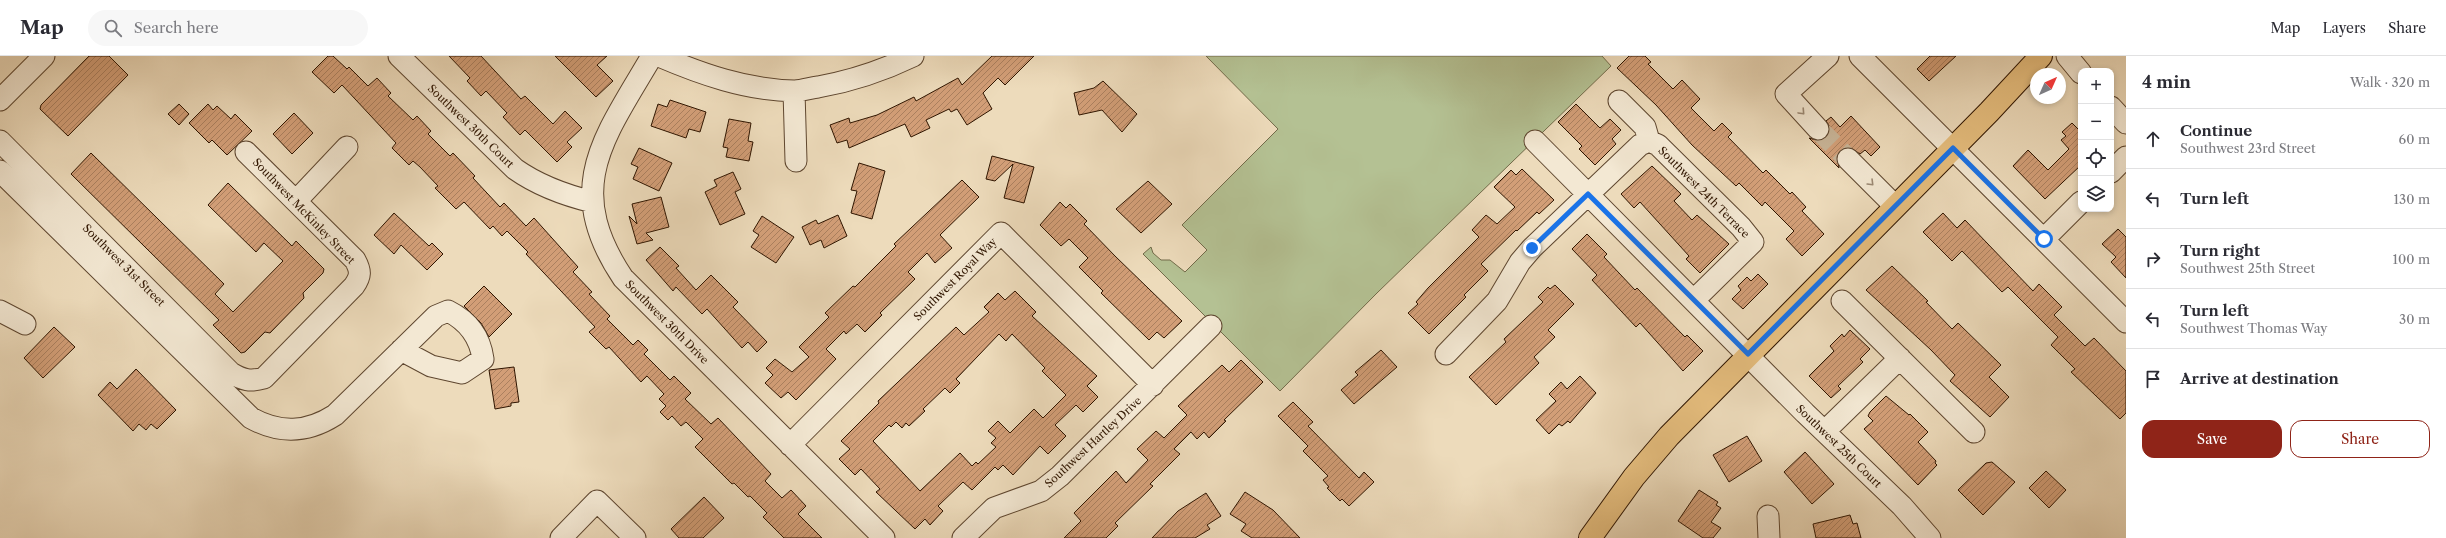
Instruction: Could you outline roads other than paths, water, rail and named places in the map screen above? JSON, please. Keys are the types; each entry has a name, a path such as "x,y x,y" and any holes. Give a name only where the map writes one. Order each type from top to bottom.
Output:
{"main road":[{"path":"1590,538 1651,457 1748,354 1953,148 2041,56"}],"street":[{"path":"0,100 44,56"},
{"name":"Southwest 30th Court","path":"399,56 515,168 531,180 551,190 593,202"},
{"name":"Southwest 30th Drive","path":"652,56 609,130 600,150 593,181 593,202 603,244 624,278 884,538"},
{"path":"659,56 698,73 737,84 794,91 848,82 890,67 913,56"},
{"path":"1818,129 1786,94 1828,56"},
{"path":"1860,56 2126,322"},
{"path":"2067,56 2078,69"},
{"path":"794,91 796,161"},
{"name":"Southwest 24th Terrace","path":"1619,101 1645,127 1649,141 1658,145 1741,227 1752,242 1694,300"},
{"path":"2114,110 2126,124"},
{"name":"Southwest 31st Street","path":"0,141 231,373 243,380 253,381 264,378 354,286 359,278 360,270"},
{"name":"Southwest 25th Court","path":"1535,141 1902,506 1930,538"},
{"path":"1446,354 1489,311 1504,291 1520,262 1532,248 1640,145 1649,141"},
{"path":"296,201 347,147"},
{"name":"Southwest McKinley Street","path":"246,152 355,260 360,270"},
{"path":"2114,169 2126,157"},
{"path":"1848,159 1895,206"},
{"path":"0,170 252,418 265,425 278,429 294,430 316,426 326,421 335,415 401,350"},
{"path":"2044,239 2078,205"},
{"name":"Southwest Royal Way","path":"790,445 1001,233 1154,385"},
{"path":"1842,301 1974,432"},
{"path":"0,311 25,324"},
{"name":"Southwest Hartley Drive","path":"963,538 994,508 1041,491 1060,476 1154,385 1211,326"},
{"path":"1825,431 1900,358"},
{"path":"561,538 597,501 635,538"},
{"path":"1768,516 1769,538"}],"tunnel":[{"path":"1818,129 1848,159"}]}
